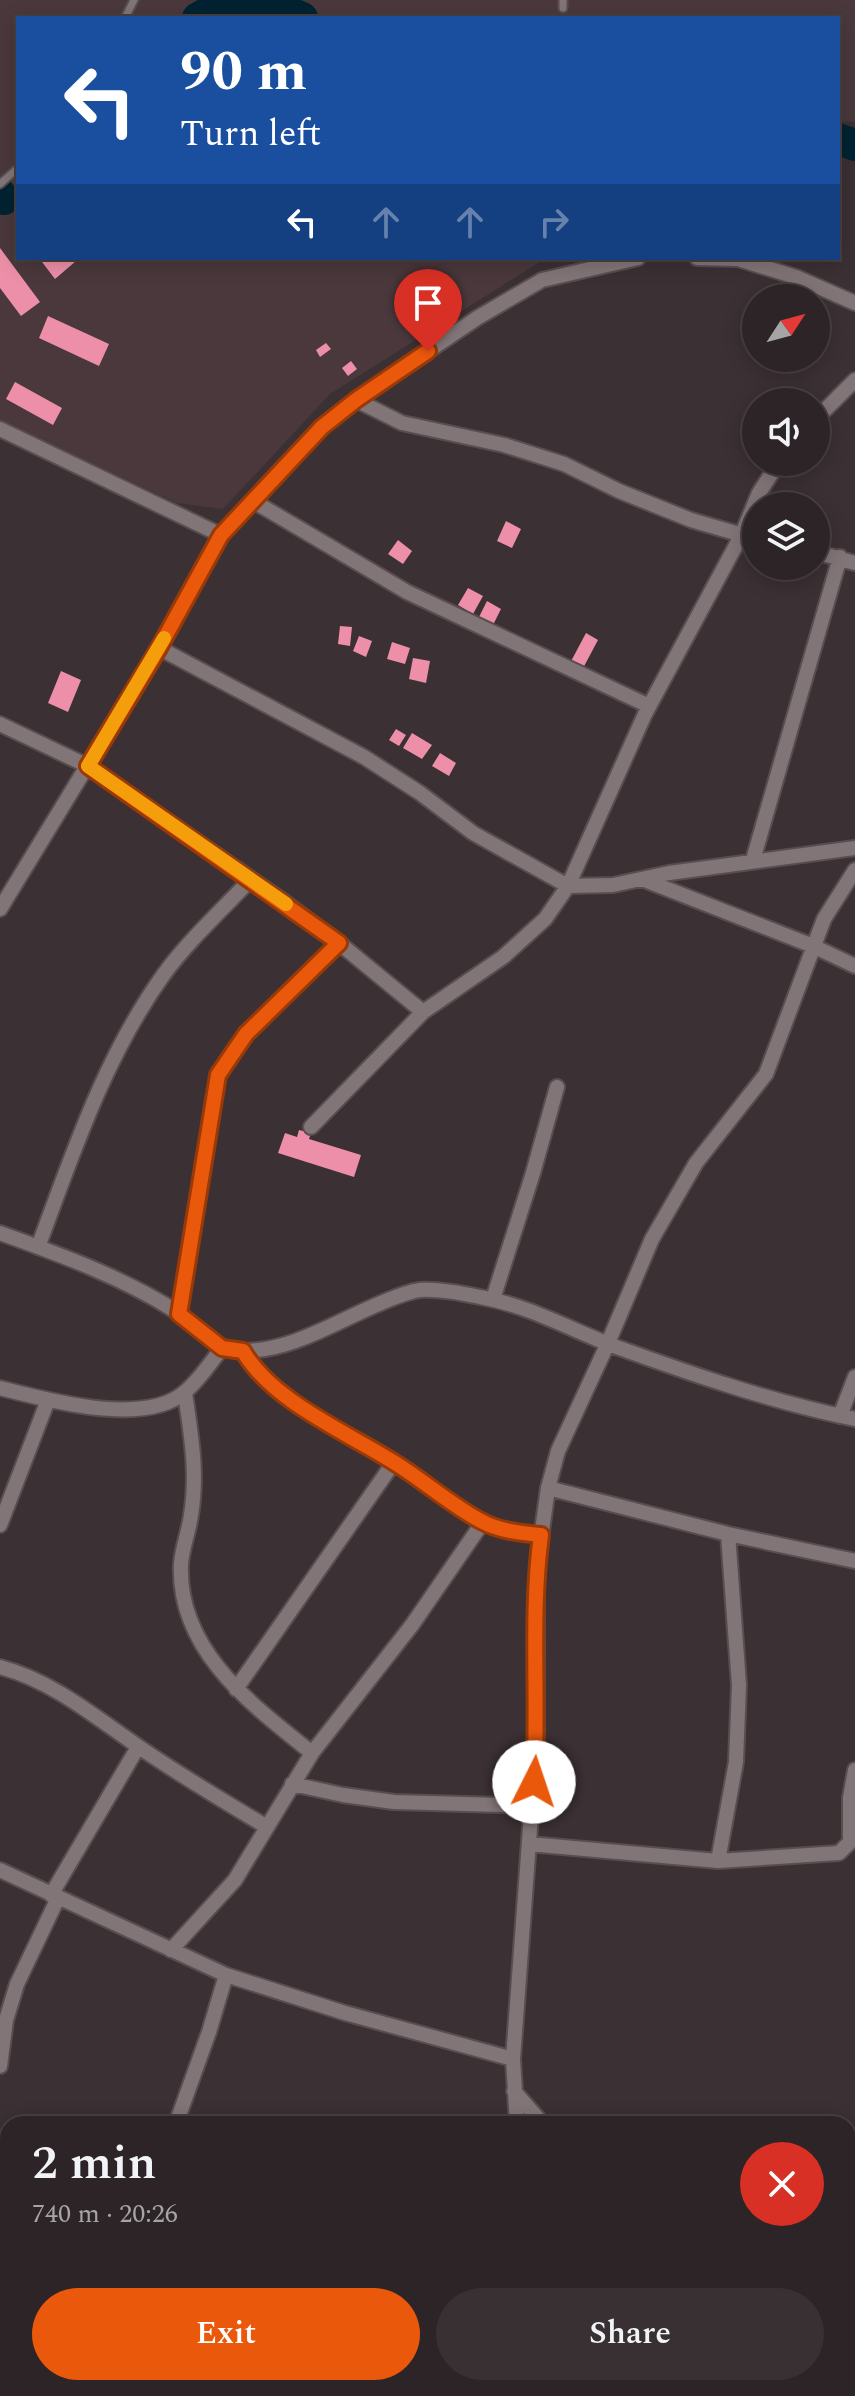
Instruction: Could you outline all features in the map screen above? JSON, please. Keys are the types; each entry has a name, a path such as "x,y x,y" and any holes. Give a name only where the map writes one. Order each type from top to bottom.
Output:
{"street":[{"path":"0,909 159,648 221,535 322,427 356,400 477,318 542,280 629,260"},
{"path":"741,260 796,277 855,303"},
{"path":"830,405 855,380"},
{"path":"356,400 402,423 504,445 564,464 633,497 742,536"},
{"path":"0,429 221,535"},
{"path":"253,501 407,592 649,706"},
{"path":"311,1127 423,1012 503,957 545,919 568,886 649,706 742,548"},
{"path":"830,555 855,563"},
{"path":"753,860 840,557"},
{"path":"159,648 364,757 420,793 473,833 568,886 613,885 753,860 855,848"},
{"path":"0,724 88,766 339,943 423,1012"},
{"path":"516,2116 513,2059 537,1733 537,1566 548,1488 558,1451 652,1239 696,1163 766,1074 824,919 855,870"},
{"path":"38,1247 90,1109 136,1016 165,972 251,879"},
{"path":"642,879 813,946 855,966"},
{"path":"179,1314 218,1075 246,1034 339,943"},
{"path":"493,1299 557,1087"},
{"path":"0,1233 73,1259 124,1283 179,1314 222,1348 243,1351 285,1346 387,1300 418,1290 447,1291 493,1299 750,1393 848,1418 855,1377"},
{"path":"0,1388 109,1411 161,1404 185,1393 222,1348"},
{"path":"243,1351 251,1366 268,1385 394,1462 483,1522 512,1532 541,1535"},
{"path":"185,1393 196,1464 191,1515 181,1562 183,1595 193,1631 227,1681 312,1753"},
{"path":"0,1525 48,1400"},
{"path":"236,1689 394,1462"},
{"path":"548,1488 728,1534 855,1561"},
{"path":"171,1950 235,1880 312,1753 412,1625 483,1522"},
{"path":"718,1861 736,1762 739,1685 728,1534"},
{"path":"0,1667 23,1673 92,1712 138,1747 267,1827"},
{"path":"0,2066 6,2020 17,1984 55,1896 138,1747"},
{"path":"529,1844 718,1861 839,1853 850,1842 855,1770"},
{"path":"292,1784 394,1802 532,1806"},
{"path":"0,1870 226,1975 345,2013 513,2059"},
{"path":"179,2116 226,1975"},
{"path":"514,2091 536,2116"}],"lane":[{"path":"0,184 16,170"}],"shaded area":[{"path":"0,0 855,0 855,122 840,121 840,16 16,16 16,260 543,260 330,394 223,509 177,503 0,420"}],"building":[{"path":"0,248 40,302 21,316 0,288"},
{"path":"41,260 75,260 76,261 55,279"},
{"path":"48,316 109,344 99,366 39,338"},
{"path":"326,343 331,349 320,357 316,350"},
{"path":"351,361 357,369 348,376 342,368"},
{"path":"15,382 62,408 53,425 6,399"},
{"path":"506,521 521,529 512,548 497,541"},
{"path":"398,540 412,551 403,564 388,554"},
{"path":"468,588 483,596 473,614 458,605"},
{"path":"487,601 501,609 491,629 477,621"},
{"path":"340,626 352,627 350,646 338,644"},
{"path":"586,633 598,640 581,672 569,665"},
{"path":"359,636 372,641 366,657 353,651"},
{"path":"392,642 410,648 405,664 387,659"},
{"path":"413,658 430,661 426,683 409,679"},
{"path":"61,671 81,680 68,712 48,703"},
{"path":"396,729 406,735 399,746 389,740"},
{"path":"412,733 432,745 422,759 403,748"},
{"path":"440,753 456,763 449,776 432,766"},
{"path":"299,1130 311,1133 309,1139 361,1155 354,1177 278,1153 285,1133 297,1137"}],"waterway":[{"path":"202,16 224,4 236,2 266,6 297,16"},
{"path":"840,140 855,145"},
{"path":"0,194 4,199"}],"slow traffic":[{"path":"164,638 88,766 286,904"}],"route":[{"path":"428,351 322,427 221,535 159,648 88,766 339,943 246,1034 218,1075 179,1314 222,1348 243,1351 251,1366 268,1385 394,1462 483,1522 512,1532 541,1535 537,1566 534,1782"}]}
